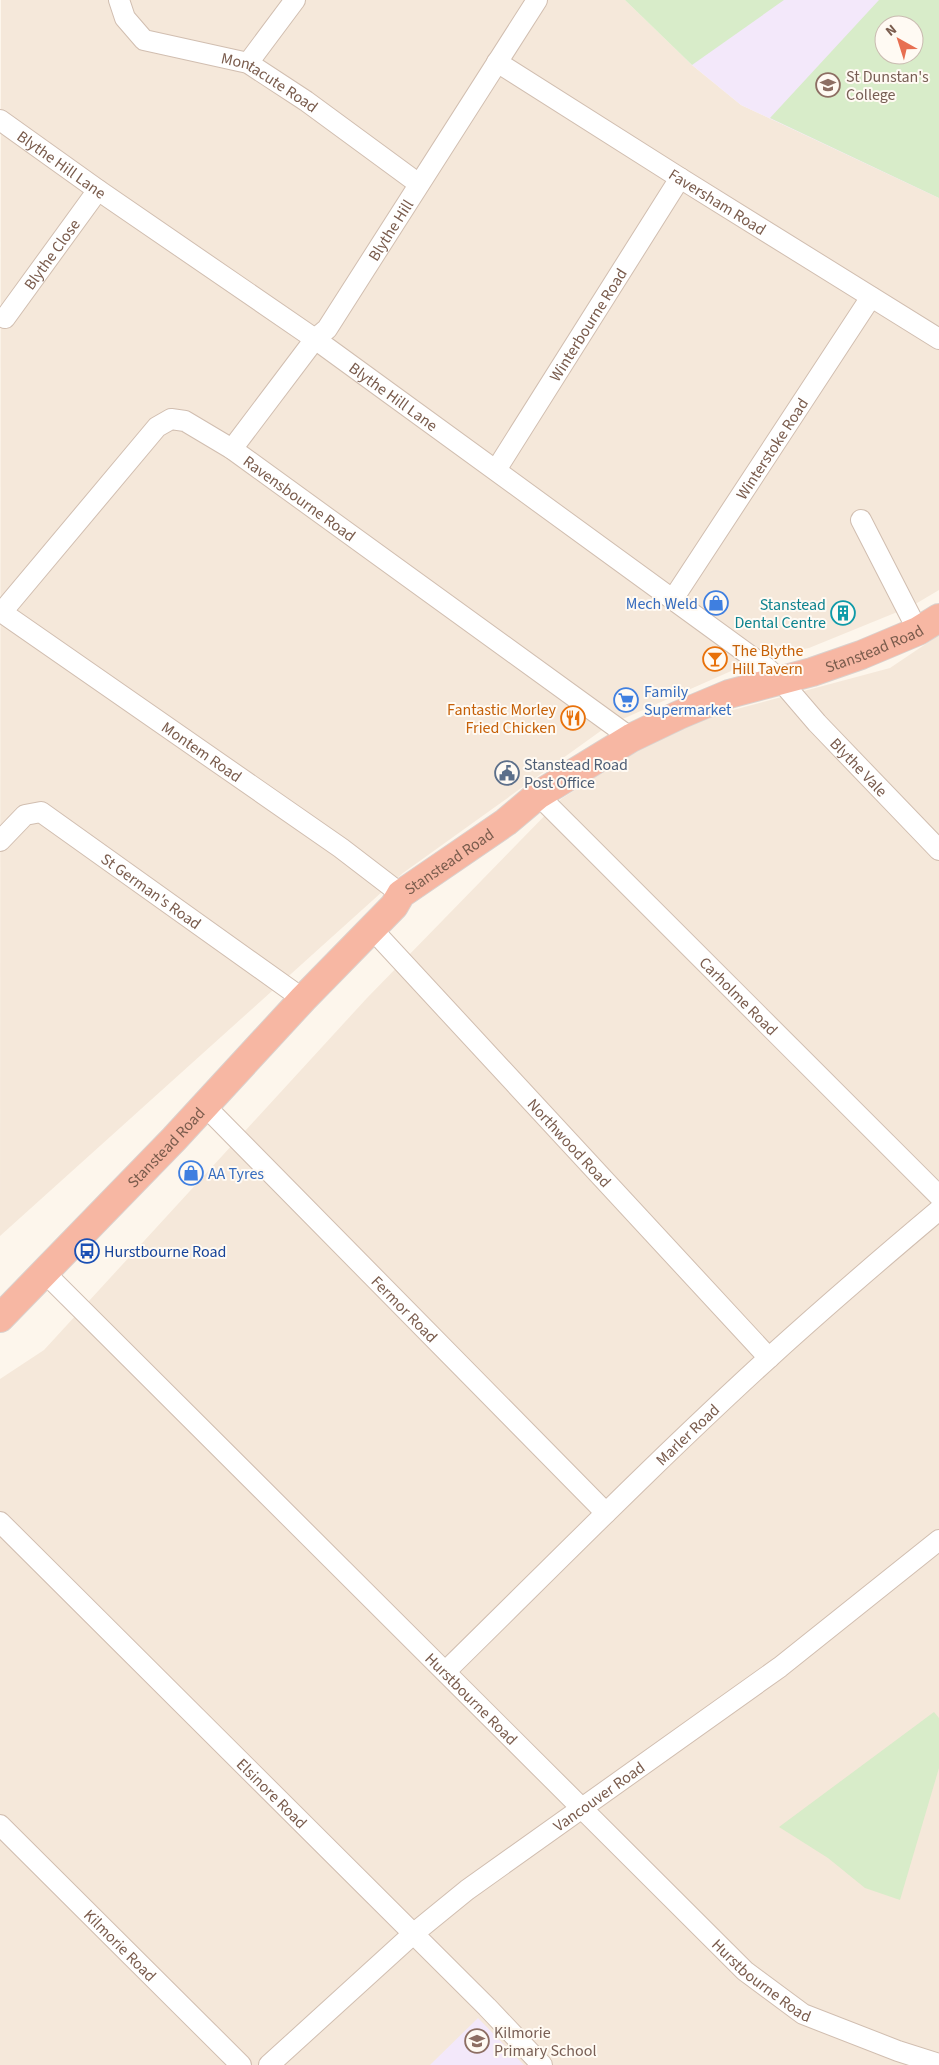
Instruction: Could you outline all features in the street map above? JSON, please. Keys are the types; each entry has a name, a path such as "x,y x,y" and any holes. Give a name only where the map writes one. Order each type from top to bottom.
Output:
{"highway":[{"name":"Stanstead Road","path":"0,1318 394,906 400,894 506,822 538,795 631,738 729,694 781,681 861,656 929,625"}],"street":[{"name":"Montacute Road","path":"119,0 125,18 144,40 248,62 306,101 419,184"},
{"path":"248,62 295,0"},
{"name":"Blythe Hill","path":"232,449 314,339 327,329 537,0"},
{"name":"Faversham Road","path":"498,62 939,339"},
{"name":"Blythe Hill Lane","path":"0,120 314,339 767,668 781,681"},
{"name":"Winterbourne Road","path":"496,470 680,178"},
{"name":"Blythe Close","path":"5,318 98,190"},
{"name":"Winterstoke Road","path":"672,599 871,297"},
{"name":"Ravensbourne Road","path":"1,611 157,427 170,419 185,421 232,449 631,738"},
{"path":"861,520 929,625"},
{"name":"Montem Road","path":"1,611 325,837 400,894"},
{"name":"Blythe Vale","path":"781,681 817,723 939,850"},
{"name":"Carholme Road","path":"538,795 939,1196"},
{"name":"St German's Road","path":"0,841 25,815 41,812 303,999"},
{"name":"Northwood Road","path":"372,929 769,1358"},
{"name":"Fermor Road","path":"204,1105 606,1513"},
{"name":"Marler Road","path":"446,1672 606,1513 769,1358 855,1281 939,1210"},
{"name":"Hurstbourne Road","path":"44,1272 582,1807 666,1894 745,1970 803,2014 898,2052 939,2064"},
{"name":"Elsinore Road","path":"0,1522 488,2007 542,2065"},
{"name":"Vancouver Road","path":"269,2065 413,1934 467,1890 780,1667 939,1540"},
{"name":"Kilmorie Road","path":"0,1825 241,2065"}],"shaded area":[{"path":"1,0 625,0 692,65 741,105 939,198 939,590 912,606 809,648 765,656 609,725 403,873 0,1236"},
{"name":"St Dunstan's College","path":"628,0 939,0 939,198 741,105 692,65"},
{"path":"939,635 939,2065 0,2065 0,1379 44,1350 367,998 561,799 652,741 707,717 890,668"},
{"name":"Kilmorie Primary School","path":"478,2018 524,2065 430,2065"}],"green space":[{"path":"625,0 784,0 692,65"},
{"path":"879,0 939,0 939,198 770,118"},
{"path":"934,1712 939,1718 939,1768 900,1900 865,1888 828,1858 779,1827"}],"place":[{"name":"St Dunstan's College","path":"828,85"},
{"name":"Mech Weld","path":"716,603"},
{"name":"Stanstead Dental Centre","path":"843,613"},
{"name":"The Blythe Hill Tavern","path":"715,659"},
{"name":"Family Supermarket","path":"626,700"},
{"name":"Fantastic Morley Fried Chicken","path":"573,718"},
{"name":"Stanstead Road Post Office","path":"507,773"},
{"name":"AA Tyres","path":"191,1173"},
{"name":"Hurstbourne Road","path":"87,1251"},
{"name":"Kilmorie Primary School","path":"477,2041"}]}
